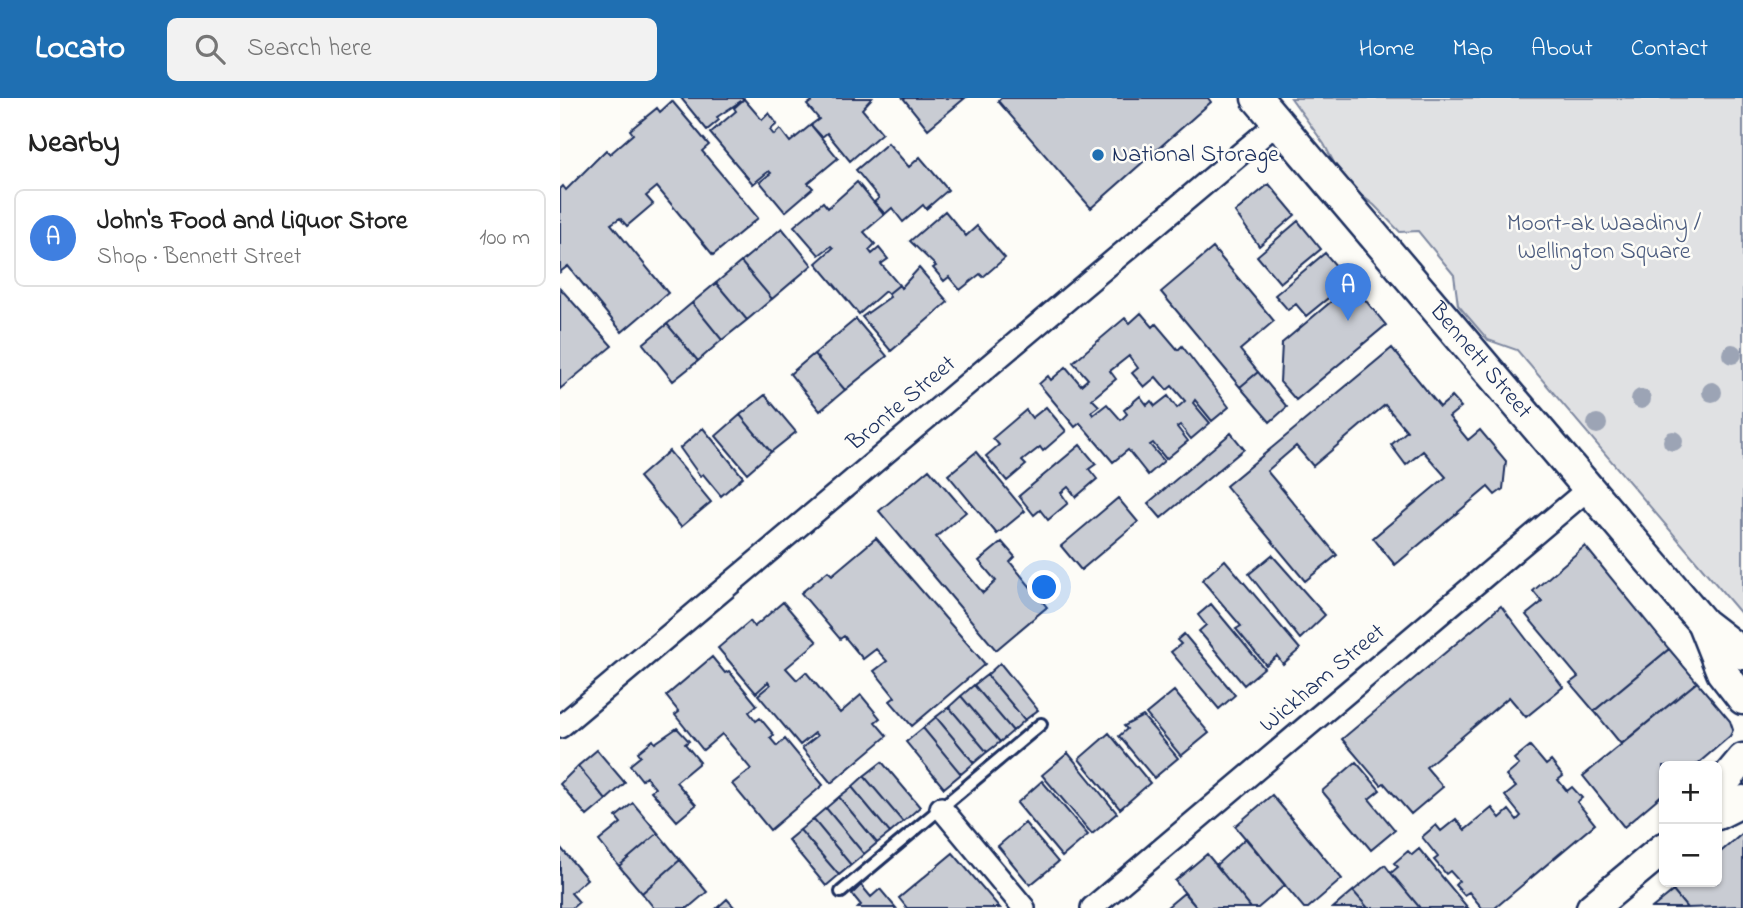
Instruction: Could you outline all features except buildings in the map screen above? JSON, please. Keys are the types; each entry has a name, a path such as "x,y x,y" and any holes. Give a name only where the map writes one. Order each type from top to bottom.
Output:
{"main road":[{"name":"Bennett Street","path":"1257,98 1703,623 1743,654"},
{"name":"Bennett Street","path":"1703,623 1722,672 1743,699"},
{"path":"1722,784 1743,759"},
{"path":"1722,812 1743,802"},
{"path":"1592,908 1659,852"}],"street":[{"name":"Bronte Street","path":"560,727 1277,123"},
{"name":"Wickham Street","path":"1092,908 1588,489"},
{"path":"940,808 1024,908"}],"lane":[{"path":"841,892 1041,724"}],"green space":[{"name":"Moort-ak Waadiny / Wellington Square","path":"1291,98 1743,98 1743,616 1517,350 1488,340 1458,305 1454,275 1418,231 1400,232 1374,205 1345,183 1324,144"}],"place":[{"name":"National Storage","path":"1098,155"},
{"name":"John's Food and Liquor Store","path":"1348,321"}]}
